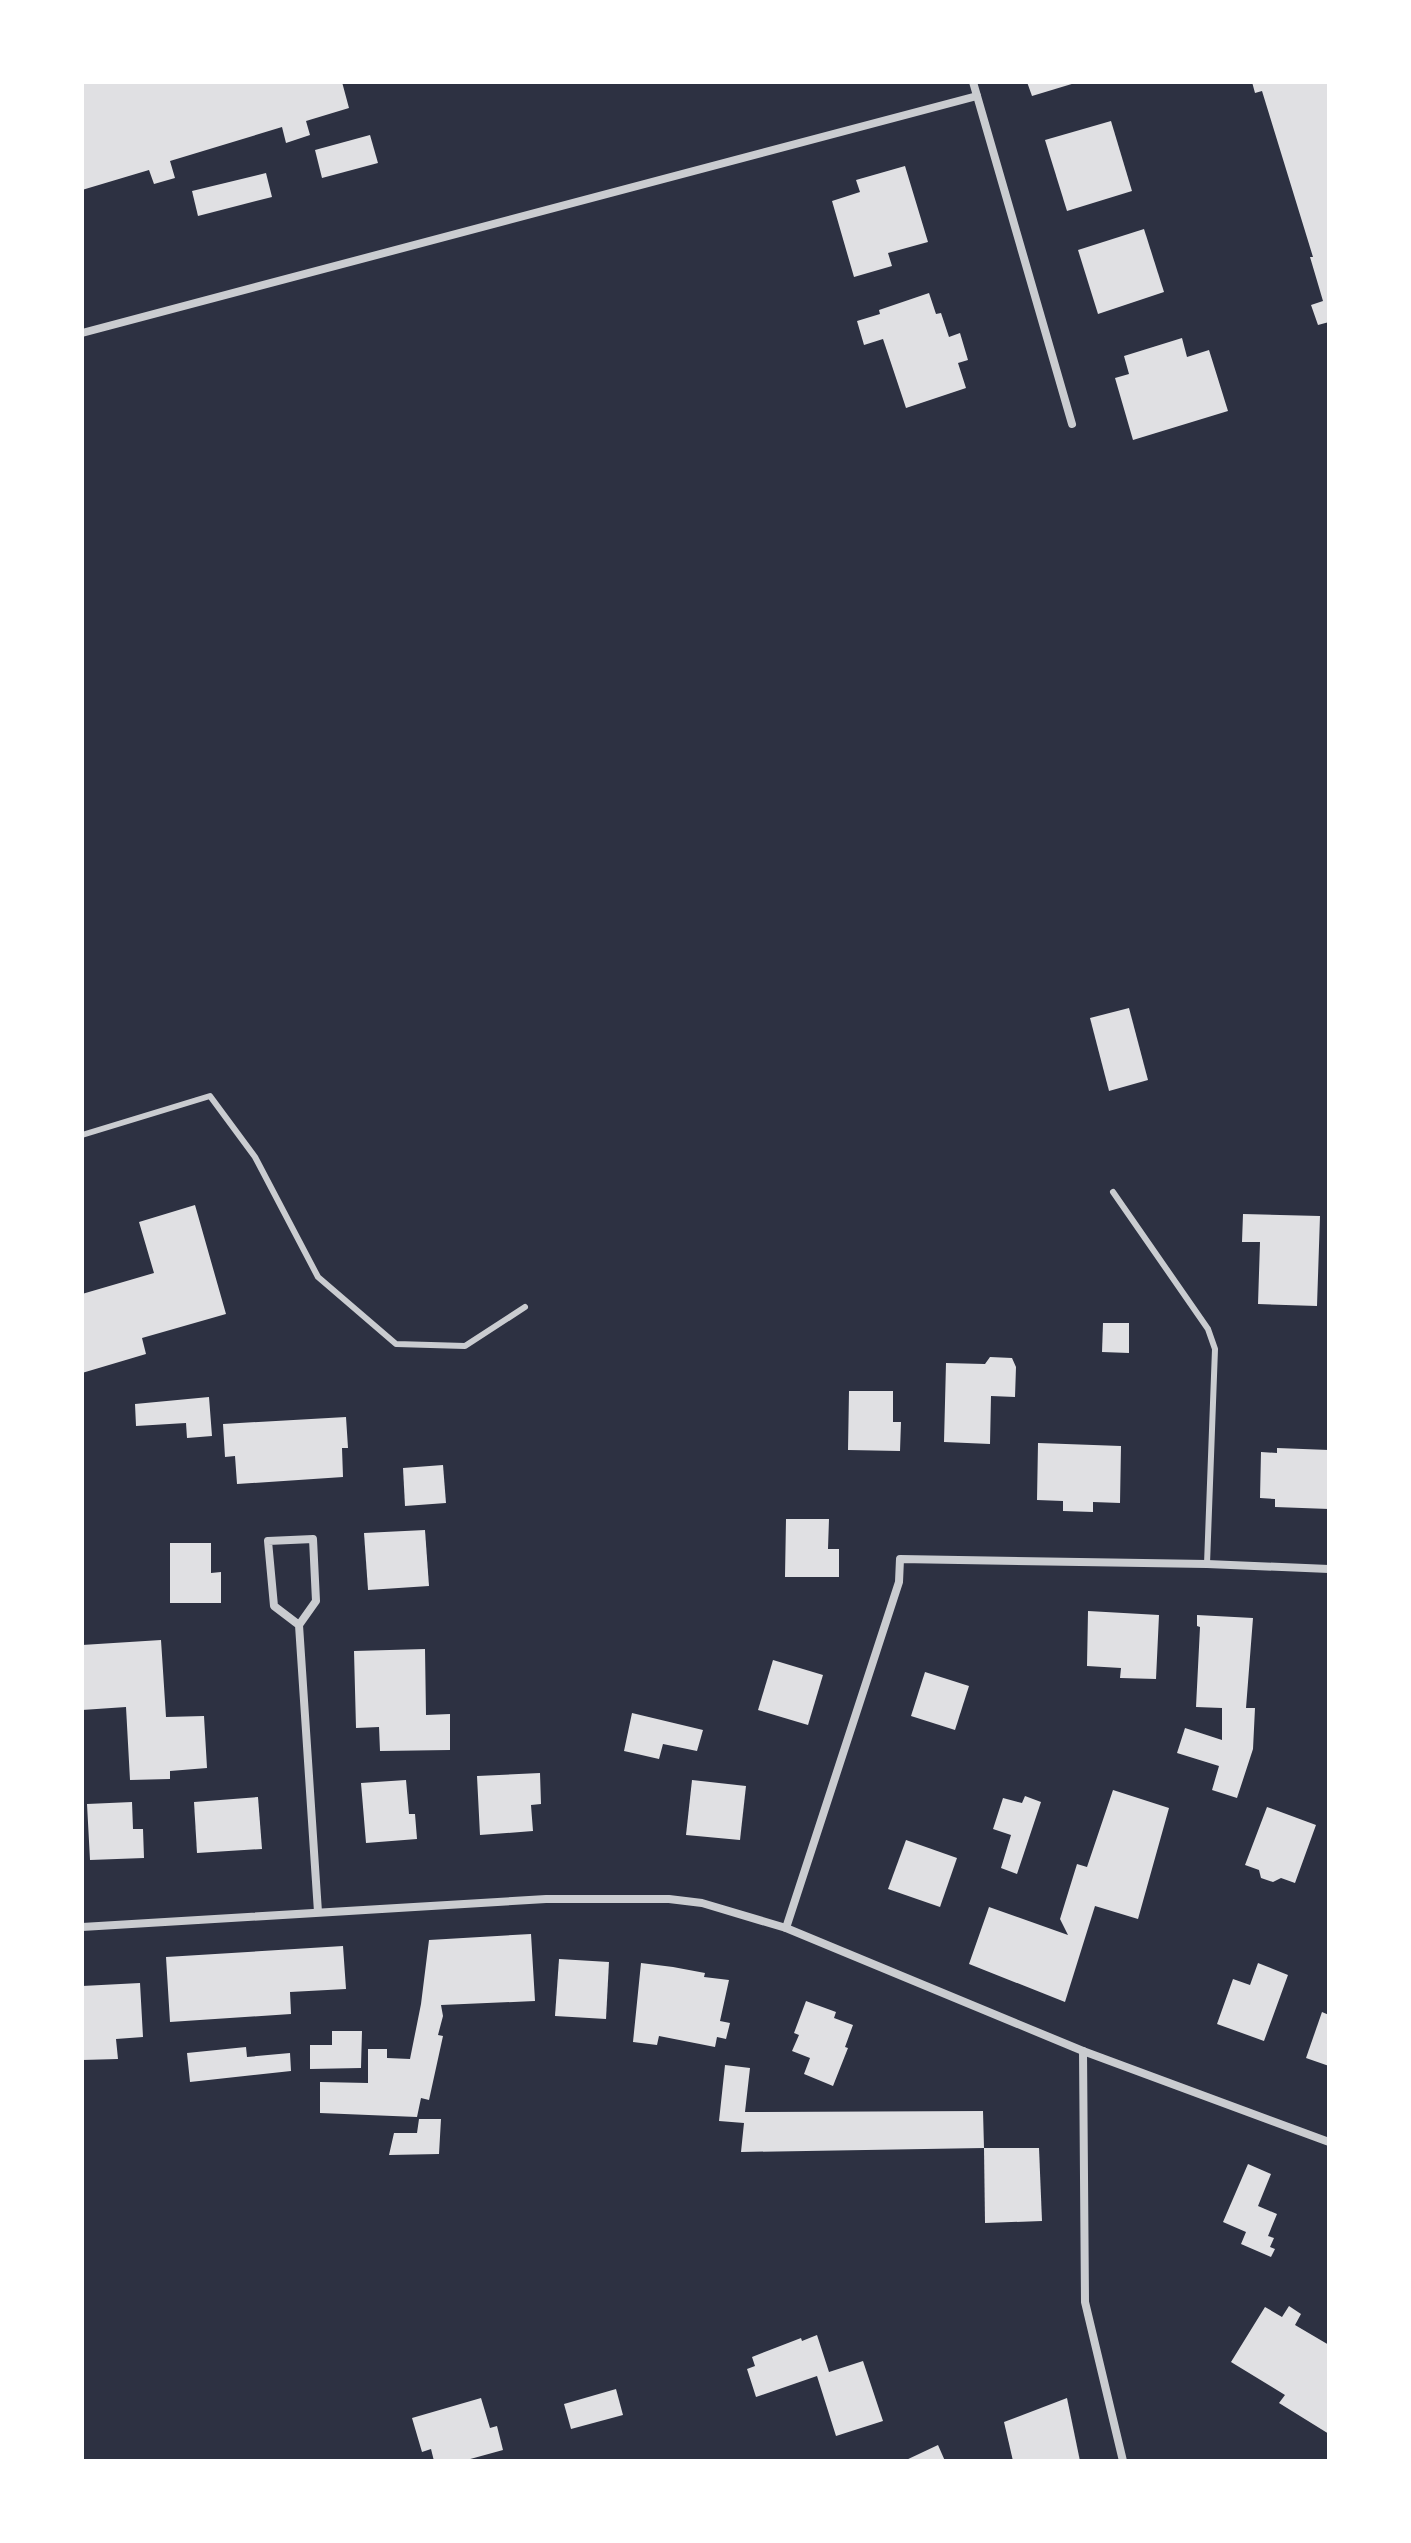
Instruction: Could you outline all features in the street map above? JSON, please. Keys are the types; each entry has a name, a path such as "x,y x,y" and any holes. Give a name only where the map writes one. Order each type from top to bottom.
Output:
{"street":[{"path":"973,82 1072,424"},
{"path":"82,333 977,96"},
{"path":"299,1625 274,1606 268,1541 313,1539 316,1601 299,1625 318,1912"},
{"path":"786,1928 899,1582 900,1559 1329,1569"},
{"path":"82,1927 546,1899 669,1899 702,1903 786,1928 1083,2051 1329,2142"},
{"path":"1083,2051 1085,2302 1123,2461"}],"lane":[{"path":"82,1135 210,1096 255,1157 318,1277 396,1344 465,1346 525,1307"},
{"path":"1113,1192 1208,1329 1215,1349 1207,1564"}],"building":[{"path":"82,82 342,82 349,108 306,121 310,135 286,143 282,127 170,161 175,178 154,184 149,170 82,190"},
{"path":"1027,82 1075,82 1075,83 1032,96"},
{"path":"1252,82 1329,82 1329,322 1318,325 1311,305 1323,301 1310,257 1313,257 1262,91 1255,93"},
{"path":"1111,121 1132,191 1067,211 1045,140"},
{"path":"370,135 378,163 322,178 315,150"},
{"path":"905,166 928,242 888,253 892,266 854,277 832,201 860,192 856,180"},
{"path":"266,173 272,197 198,216 192,191"},
{"path":"1144,229 1164,292 1098,314 1078,250"},
{"path":"929,293 936,314 941,313 949,337 960,333 968,360 958,363 966,388 906,408 883,339 864,345 857,321"},
{"path":"1182,338 1187,357 1209,350 1228,411 1133,440 1115,378 1129,374 1124,356"},
{"path":"1129,1008 1148,1080 1109,1091 1090,1018"},
{"path":"195,1205 226,1314 142,1338 146,1354 82,1373 82,1294 154,1273 139,1222"},
{"path":"1243,1214 1320,1216 1317,1306 1258,1304 1260,1242 1242,1242"},
{"path":"1103,1323 1129,1323 1129,1353 1102,1352"},
{"path":"990,1357 1012,1358 1016,1367 1015,1397 991,1396 990,1444 944,1442 946,1363 985,1364"},
{"path":"849,1391 893,1391 893,1422 901,1422 900,1451 848,1450"},
{"path":"209,1397 212,1436 187,1438 186,1423 136,1426 135,1404"},
{"path":"346,1417 348,1448 342,1448 343,1477 237,1484 235,1456 225,1457 223,1424"},
{"path":"1038,1443 1121,1446 1120,1503 1093,1502 1093,1512 1063,1511 1063,1501 1037,1500"},
{"path":"1277,1448 1329,1450 1329,1509 1275,1507 1275,1499 1260,1498 1261,1452 1277,1453"},
{"path":"443,1465 446,1503 405,1506 403,1468"},
{"path":"786,1519 829,1519 828,1549 839,1549 839,1577 785,1577"},
{"path":"425,1530 429,1586 368,1590 364,1533"},
{"path":"170,1543 211,1543 211,1573 221,1572 221,1603 170,1603"},
{"path":"1088,1611 1159,1615 1156,1679 1120,1678 1121,1668 1087,1666"},
{"path":"1197,1615 1253,1618 1246,1708 1255,1708 1253,1749 1237,1798 1212,1790 1219,1766 1177,1753 1185,1728 1222,1740 1222,1708 1196,1707 1200,1627 1197,1626"},
{"path":"161,1640 166,1717 204,1716 207,1768 170,1771 170,1779 130,1780 126,1707 82,1710 82,1645"},
{"path":"425,1649 426,1715 450,1714 450,1750 380,1751 379,1727 356,1728 354,1651"},
{"path":"773,1660 823,1675 808,1725 758,1710"},
{"path":"925,1672 969,1686 955,1730 911,1716"},
{"path":"632,1713 703,1730 697,1751 663,1744 659,1759 624,1751"},
{"path":"540,1773 541,1804 531,1805 533,1831 480,1835 477,1776"},
{"path":"406,1780 409,1814 415,1814 417,1839 366,1843 361,1783"},
{"path":"692,1780 746,1786 740,1840 686,1835"},
{"path":"1113,1790 1169,1808 1138,1919 1095,1906 1065,2002 969,1964 989,1907 1068,1935 1060,1919 1077,1864 1087,1867"},
{"path":"1025,1796 1041,1802 1017,1874 1001,1868 1011,1835 993,1829 1003,1798 1022,1803"},
{"path":"258,1797 262,1849 197,1853 194,1802"},
{"path":"132,1802 133,1829 143,1829 144,1858 90,1860 87,1804"},
{"path":"1267,1807 1316,1825 1295,1883 1281,1878 1273,1882 1261,1878 1259,1870 1245,1865"},
{"path":"906,1840 957,1858 940,1907 888,1889"},
{"path":"531,1934 535,2001 441,2005 443,2016 438,2035 443,2036 429,2100 421,2098 417,2117 320,2113 320,2082 368,2083 368,2049 387,2049 387,2058 410,2059 429,1940"},
{"path":"343,1946 346,1989 290,1992 291,2014 170,2022 166,1957"},
{"path":"559,1959 609,1962 606,2019 555,2016"},
{"path":"641,1963 729,1980 720,2021 730,2023 726,2039 717,2037 715,2047 659,2036 657,2045 633,2042"},
{"path":"1258,1963 1288,1975 1264,2041 1217,2024 1233,1979 1250,1985"},
{"path":"140,1983 143,2037 116,2039 118,2059 82,2060 82,1986"},
{"path":"806,2001 836,2012 834,2018 853,2025 845,2047 848,2048 833,2086 804,2074 810,2058 792,2051 799,2035 794,2033"},
{"path":"1322,2012 1329,2015 1329,2066 1306,2058"},
{"path":"332,2031 362,2031 361,2068 310,2069 310,2045 332,2045"},
{"path":"246,2047 247,2057 290,2053 291,2071 190,2082 187,2053"},
{"path":"725,2065 750,2068 745,2112 983,2111 984,2148 741,2152 744,2123 719,2121"},
{"path":"419,2119 441,2119 439,2154 389,2155 394,2133 417,2133"},
{"path":"984,2148 1039,2148 1042,2221 985,2223"},
{"path":"1248,2164 1271,2174 1258,2206 1277,2214 1268,2236 1274,2238 1270,2247 1275,2249 1271,2257 1241,2244 1246,2232 1223,2222"},
{"path":"1289,2306 1301,2314 1295,2325 1329,2345 1329,2434 1279,2403 1285,2395 1231,2362 1265,2307 1282,2317"},
{"path":"817,2335 829,2372 863,2361 883,2421 836,2436 817,2376 756,2397 747,2369 755,2366 752,2357"},
{"path":"616,2389 623,2415 571,2429 564,2404"},
{"path":"481,2398 490,2428 497,2426 503,2450 463,2461 434,2461 431,2449 422,2452 412,2418"},
{"path":"1067,2398 1080,2461 1013,2461 1004,2422"},
{"path":"938,2445 945,2461 904,2461"}]}
